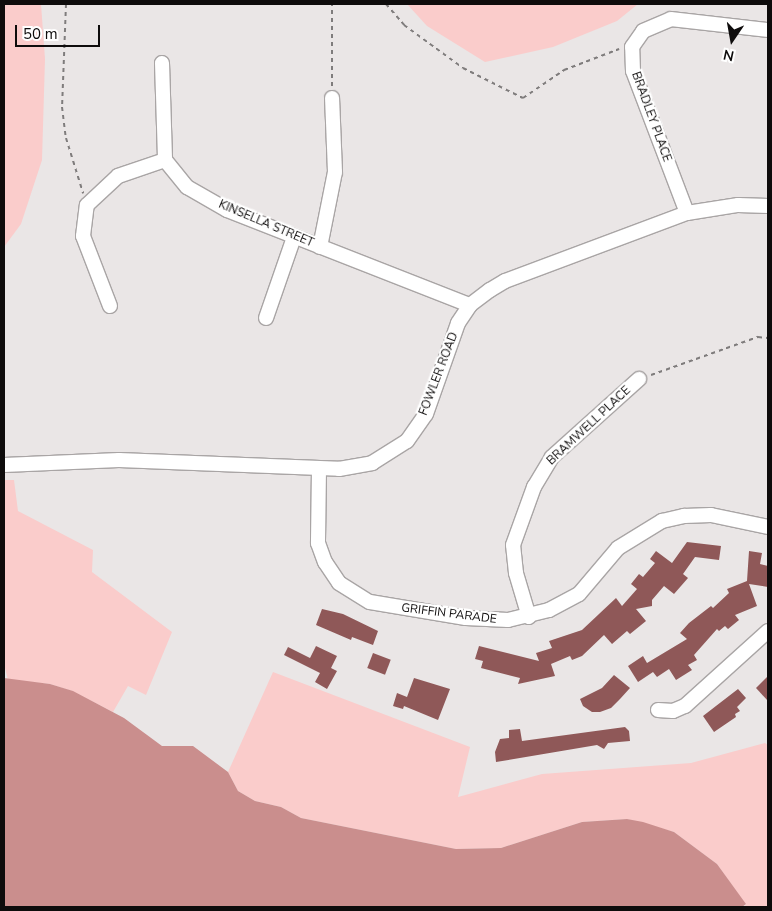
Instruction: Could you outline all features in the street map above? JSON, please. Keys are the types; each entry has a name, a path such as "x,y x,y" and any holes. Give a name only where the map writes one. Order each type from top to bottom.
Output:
{"street":[{"path":"632,47 643,31 671,19 768,30"},
{"name":"BRADLEY PLACE","path":"632,47 633,71 687,213"},
{"path":"110,306 83,236 87,205 118,176 165,160 162,63"},
{"path":"320,247 335,172 332,98"},
{"name":"KINSELLA STREET","path":"165,160 187,187 228,210 470,305"},
{"name":"FOWLER ROAD","path":"4,465 119,460 319,469 372,463 407,441 426,414 449,343 470,305 505,282 687,213 738,205 768,206"},
{"path":"266,318 294,236"},
{"name":"BRAMWELL PLACE","path":"529,617 516,573 514,545 534,487 552,457 639,379"},
{"name":"GRIFFIN PARADE","path":"319,469 318,543 325,562 346,589 370,602 409,610 492,620 529,617 549,610 579,594 618,548 662,521 684,516 711,515 768,526"},
{"path":"658,710 673,711 685,706 768,631"}],"path":[{"path":"66,4 62,107 66,138 87,205"},
{"path":"332,4 332,98"},
{"path":"386,4 404,25 462,68 523,98 564,70 632,47"},
{"path":"639,379 758,337 768,338"}],"shaded area":[{"path":"4,4 41,4 45,59 42,160 21,224 4,247"},
{"path":"407,4 638,4 617,21 553,47 485,62 427,26"},
{"path":"4,480 14,480 18,511 93,550 92,572 172,632 146,695 128,686 113,712 72,691 50,684 8,680 4,664"},
{"path":"273,672 470,747 458,797 542,774 691,763 765,743 768,745 768,907 742,907 746,905 717,864 674,832 627,819 582,822 501,848 456,849 301,818 281,807 255,801 238,791 228,772"},
{"path":"4,678 50,684 73,691 124,718 162,746 193,746 228,772 238,791 255,801 281,807 301,818 456,849 501,848 582,822 627,819 643,822 674,832 717,864 746,904 742,907 4,907"}],"building":[{"path":"687,542 721,546 719,560 695,557 683,574 688,578 674,594 664,586 652,600 652,606 636,609 646,621 630,634 627,631 612,644 604,635 582,656 572,660 570,656 551,664 555,676 518,684 520,678 481,668 483,661 475,659 479,646 539,661 536,653 552,648 549,641 582,630 616,598 622,606 637,589 631,584 639,574 643,577 655,563 650,559 656,551 672,563"},
{"path":"749,551 762,553 760,564 768,566 768,587 749,584 757,606 735,615 739,620 728,629 725,626 719,631 717,629 694,655 697,660 688,665 692,670 676,680 669,669 657,677 653,672 638,682 628,666 643,656 647,663 687,639 680,633 689,623 711,606 713,608 729,593 727,589 747,581"},
{"path":"322,609 343,614 378,631 373,645 352,637 351,640 316,625"},
{"path":"316,646 337,656 331,668 337,671 327,689 315,682 320,673 284,655 288,647 310,658"},
{"path":"373,653 391,660 385,675 367,668"},
{"path":"614,675 630,688 611,708 600,712 592,712 583,706 580,699 602,688"},
{"path":"768,676 768,701 756,688"},
{"path":"414,678 450,689 438,720 404,706 403,709 393,706 397,693 407,697"},
{"path":"738,689 746,698 737,707 740,711 735,714 736,717 714,732 703,716"},
{"path":"625,727 629,731 630,741 608,743 604,749 597,745 496,762 495,752 500,739 509,738 509,730 520,729 522,741"}]}
